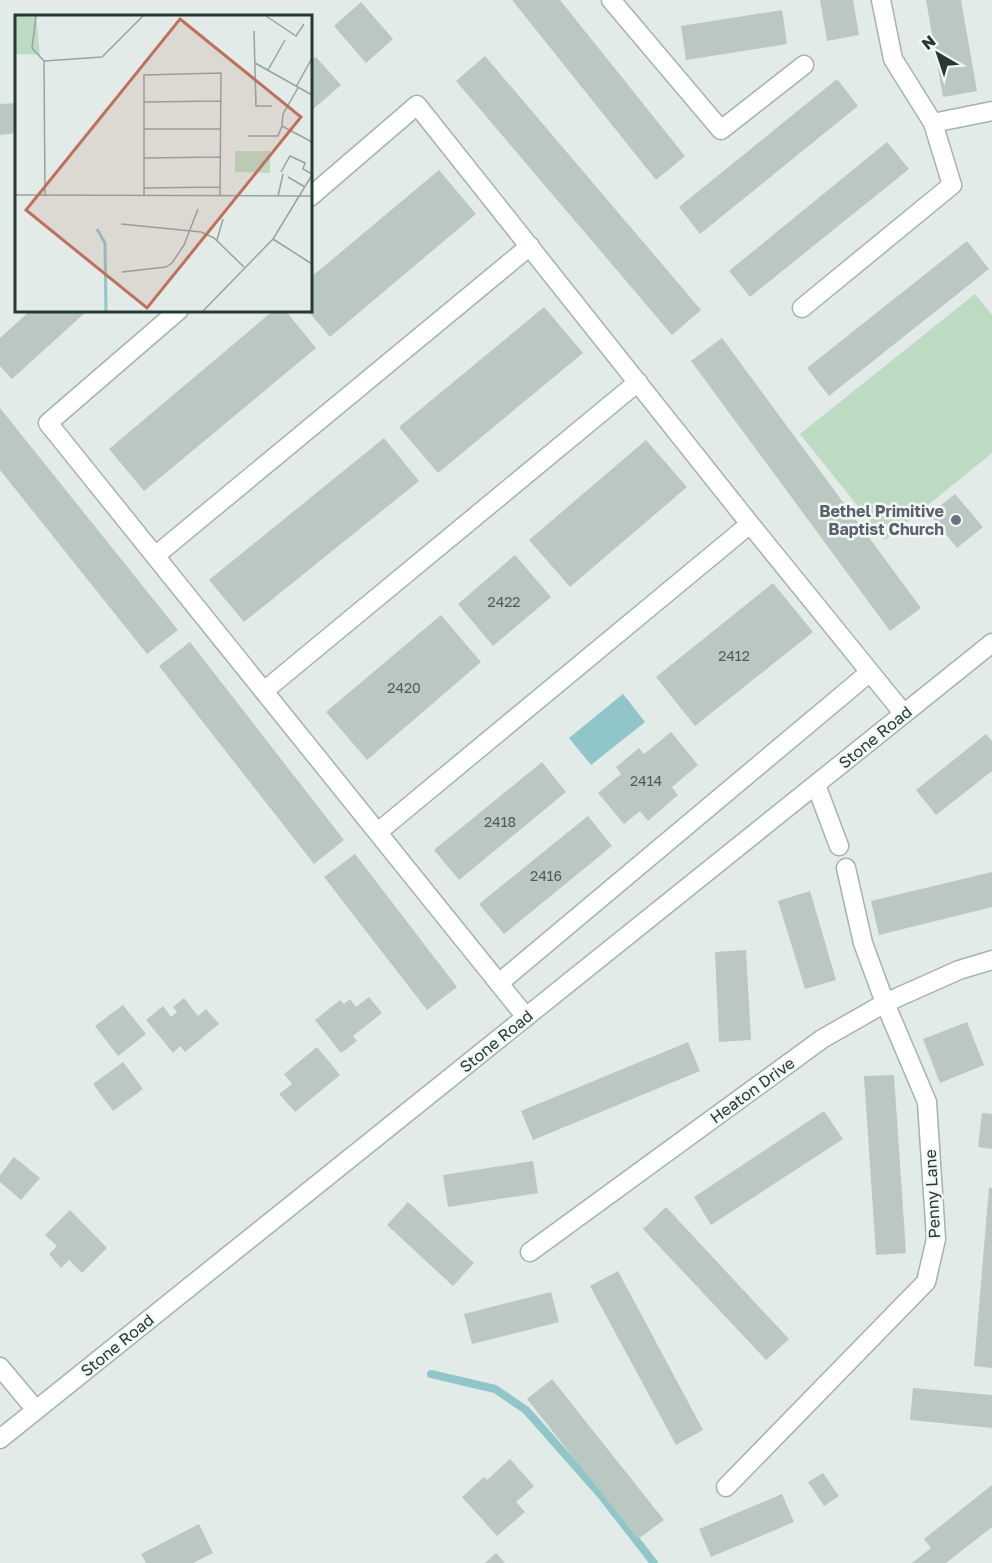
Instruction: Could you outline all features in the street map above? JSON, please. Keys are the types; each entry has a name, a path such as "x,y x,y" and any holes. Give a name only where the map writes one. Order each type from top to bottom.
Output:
{"street":[{"path":"611,0 721,130 804,65"},
{"path":"802,308 952,185 933,123 893,59 881,0"},
{"path":"312,195 417,105 904,714"},
{"path":"933,123 992,111"},
{"path":"156,556 530,246"},
{"path":"176,312 48,423 526,1017"},
{"path":"264,691 638,382"},
{"path":"378,832 750,524"},
{"name":"Stone Road","path":"0,1439 992,643"},
{"path":"499,983 870,672"},
{"path":"816,785 839,846"},
{"name":"Penny Lane","path":"726,1487 926,1282 936,1239 927,1102 885,1003 863,943 846,868"},
{"name":"Heaton Drive","path":"530,1252 822,1039 885,1003 959,970 992,960"},
{"path":"0,1367 36,1410"}],"green space":[{"path":"975,294 992,315 992,453 885,540 800,434"}],"water":[{"path":"623,694 645,722 591,765 569,738"}],"building":[{"path":"512,0 560,0 685,156 656,180"},
{"path":"820,0 853,0 859,35 827,41"},
{"path":"926,0 961,0 977,91 943,97"},
{"path":"361,2 393,39 366,63 334,26"},
{"path":"782,10 787,44 686,60 681,26"},
{"path":"485,56 701,310 672,335 456,81"},
{"path":"316,57 341,85 312,110 312,60"},
{"path":"837,79 858,106 700,234 679,207"},
{"path":"15,103 15,133 0,135 0,104"},
{"path":"887,142 909,169 750,297 729,271"},
{"path":"439,170 476,214 330,337 309,312 312,312 312,276"},
{"path":"967,241 989,269 829,396 807,368"},
{"path":"544,307 583,353 438,473 399,427"},
{"path":"29,312 86,312 12,379 0,366 0,338"},
{"path":"272,312 287,312 316,348 144,491 109,449"},
{"path":"722,338 921,608 890,631 691,361"},
{"path":"0,408 178,630 147,654 0,470"},
{"path":"384,438 419,481 244,622 209,580"},
{"path":"646,440 687,487 570,587 529,540"},
{"name":"Bethel Primitive Baptist Church","path":"955,494 983,527 957,548 930,514"},
{"path":"515,555 551,597 493,646 458,604"},
{"path":"773,583 813,632 695,726 656,677"},
{"path":"441,615 481,662 367,760 326,712"},
{"path":"190,642 344,840 314,864 159,666"},
{"path":"671,732 698,765 672,787 678,795 648,821 640,811 624,824 598,793 621,774 616,767 639,748 644,754"},
{"path":"986,734 992,741 992,771 936,815 916,790"},
{"path":"542,762 566,792 459,880 434,850"},
{"path":"588,816 612,846 504,934 479,904"},
{"path":"355,854 457,987 427,1010 324,877"},
{"path":"992,872 992,907 879,935 871,901"},
{"path":"810,891 836,980 805,989 778,901"},
{"path":"746,950 751,1040 719,1042 715,952"},
{"path":"369,997 382,1013 353,1036 357,1041 341,1053 315,1020 340,1000 344,1004 350,999 356,1007"},
{"path":"184,998 198,1016 206,1009 219,1024 185,1052 180,1046 173,1053 146,1020 163,1006 171,1017 177,1012 173,1007"},
{"path":"123,1005 146,1034 118,1056 95,1026"},
{"path":"967,1022 984,1065 940,1083 923,1039"},
{"path":"688,1042 700,1071 533,1140 521,1111"},
{"path":"317,1047 340,1075 295,1112 279,1094 292,1084 284,1074"},
{"path":"123,1062 143,1089 113,1111 93,1084"},
{"path":"894,1075 906,1253 876,1255 864,1076"},
{"path":"824,1111 843,1139 711,1225 694,1197"},
{"path":"982,1113 992,1114 992,1149 978,1147"},
{"path":"14,1157 40,1178 21,1200 0,1182 0,1175"},
{"path":"533,1161 538,1193 448,1207 443,1175"},
{"path":"989,1188 992,1188 992,1368 974,1366"},
{"path":"408,1202 474,1263 453,1286 387,1225"},
{"path":"666,1207 789,1339 766,1360 643,1229"},
{"path":"70,1210 107,1248 82,1273 69,1260 61,1268 49,1254 57,1246 45,1235"},
{"path":"618,1271 703,1430 676,1445 590,1286"},
{"path":"551,1292 559,1322 472,1344 464,1314"},
{"path":"552,1379 664,1520 638,1539 527,1399"},
{"path":"913,1388 992,1395 992,1428 910,1420"},
{"path":"510,1459 534,1486 516,1502 525,1512 497,1536 462,1497 484,1477 487,1480"},
{"path":"823,1473 839,1496 824,1506 808,1482"},
{"path":"992,1485 992,1527 946,1563 912,1563 931,1548 924,1539"},
{"path":"782,1494 794,1522 711,1557 699,1529"},
{"path":"199,1524 213,1553 193,1563 146,1563 141,1554"},
{"path":"496,1553 505,1563 485,1563"}],"waterway":[{"path":"431,1374 495,1389 526,1410 601,1495 654,1563"}],"place":[{"name":"Bethel Primitive Baptist Church","path":"956,520"}]}
